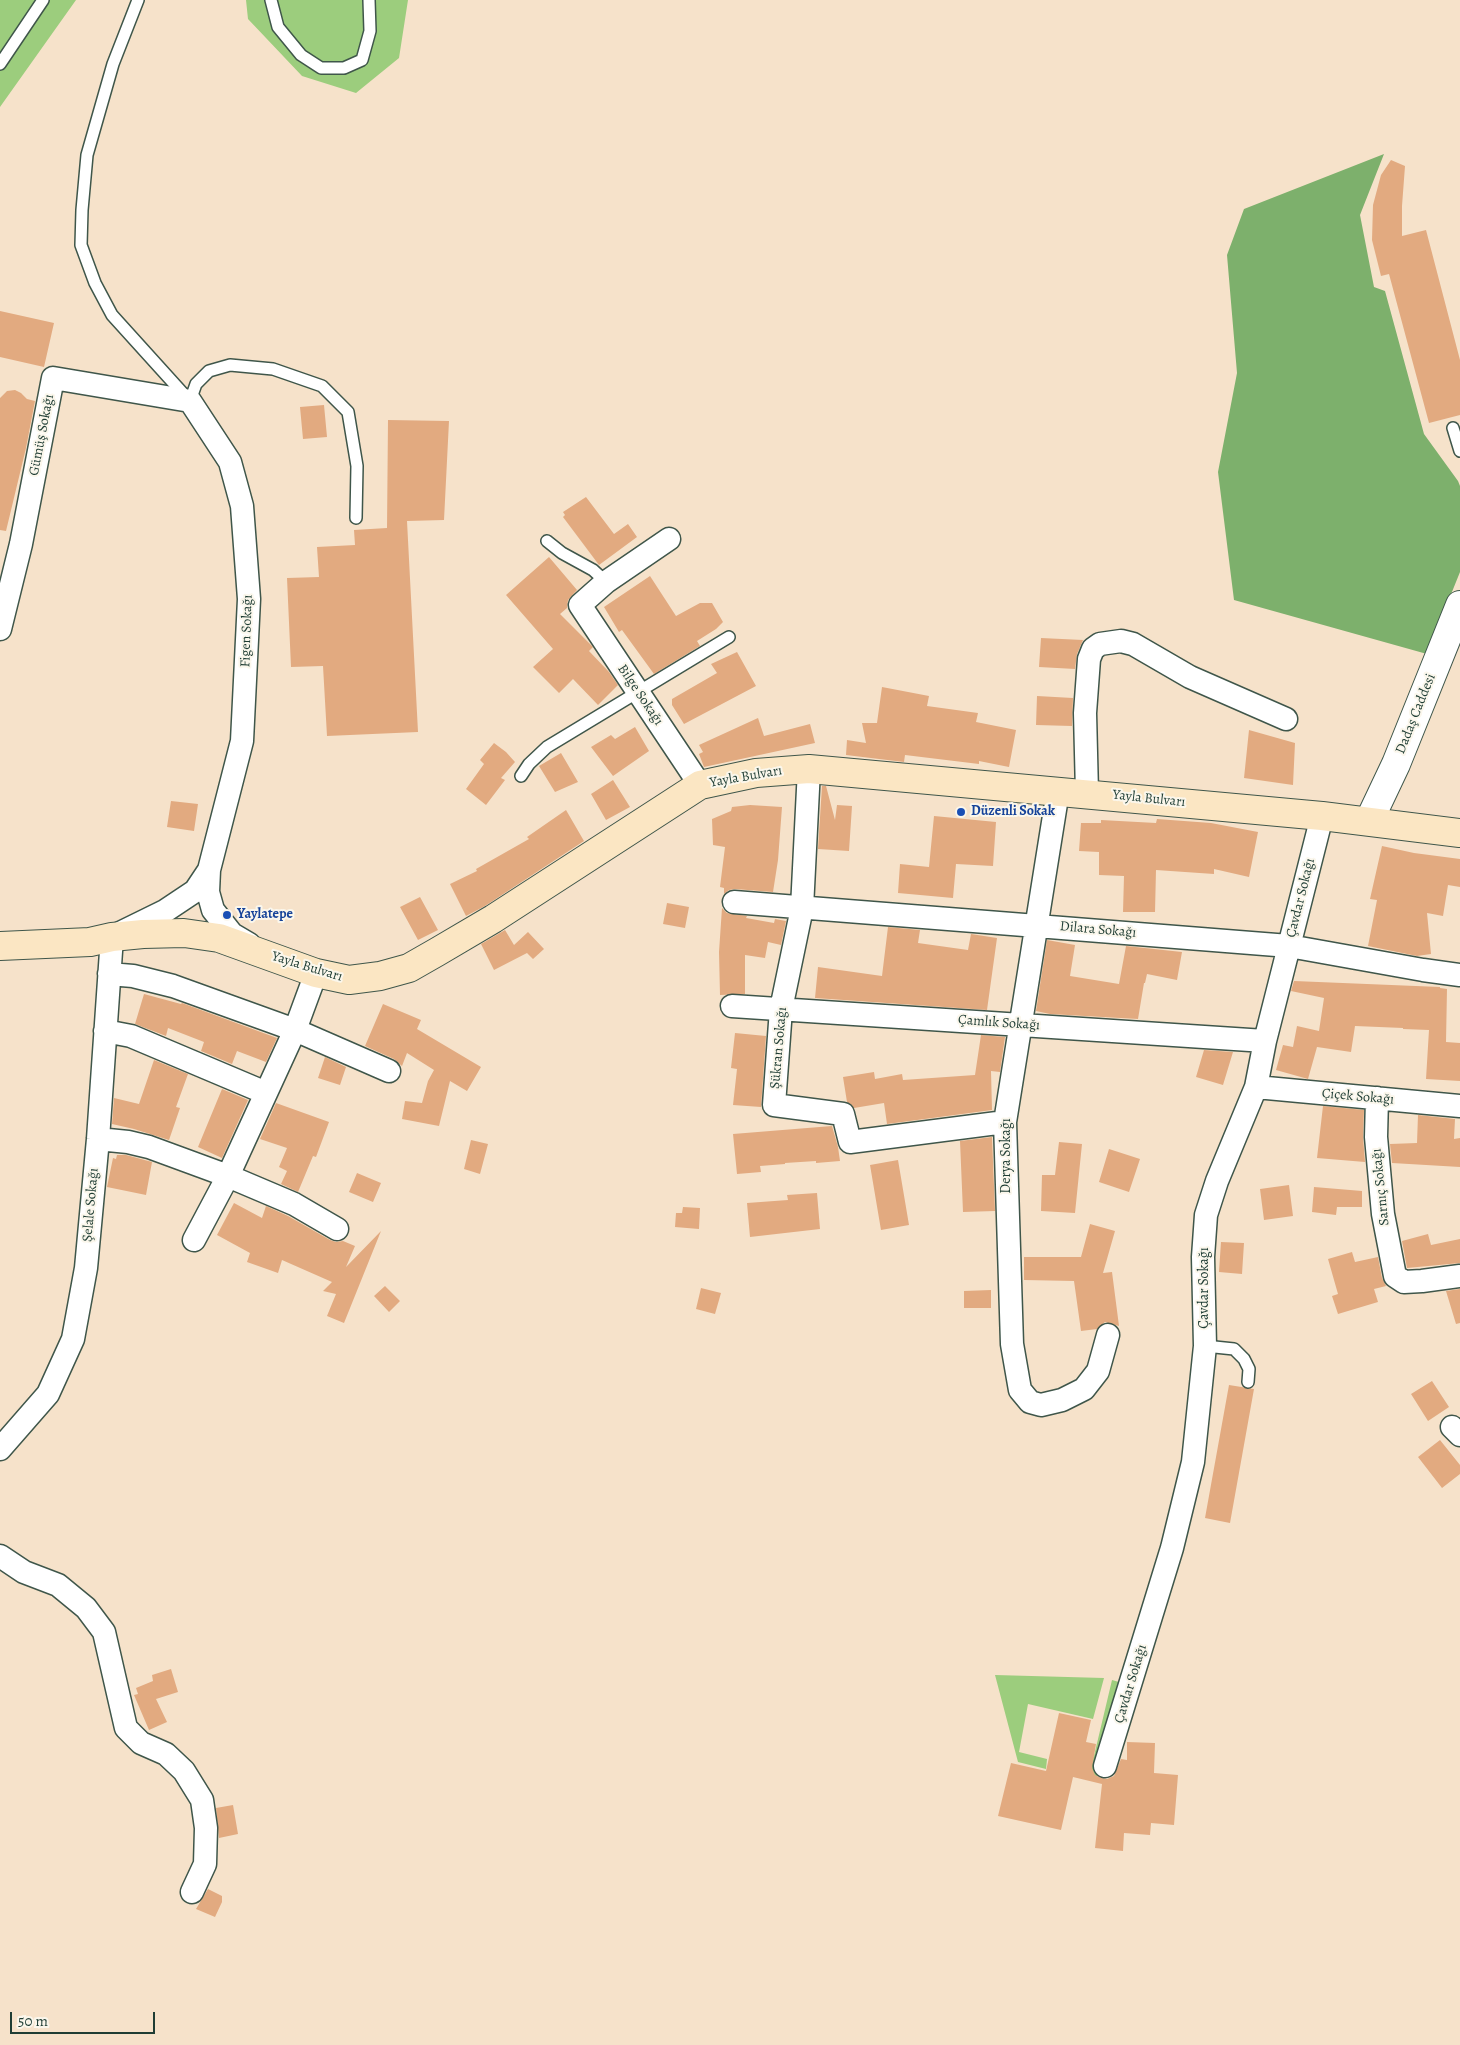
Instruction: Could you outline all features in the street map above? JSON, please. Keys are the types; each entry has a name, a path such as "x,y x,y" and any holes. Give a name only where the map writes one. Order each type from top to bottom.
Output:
{"main road":[{"name":"Yayla Bulvarı","path":"0,946 90,942 112,937 184,933 219,938 316,973 349,980 380,976 409,968 493,918 700,785 756,773 809,769 1322,816 1460,833"}],"street":[{"name":"Gümüş Sokağı","path":"0,629 21,544 53,378 190,401"},
{"name":"Figen Sokağı","path":"190,401 230,462 242,506 249,599 242,741 209,870"},
{"path":"606,582 669,539"},
{"name":"Bilge Sokağı","path":"606,582 580,605 700,785"},
{"name":"Dadaş Caddesi","path":"1369,821 1396,764 1460,604"},
{"path":"1086,793 1085,712 1089,659 1093,649 1100,644 1121,641 1133,644 1190,677 1286,719"},
{"name":"Şükran Sokağı","path":"809,769 802,908 781,1010 774,1105 843,1114 850,1142 1005,1122"},
{"name":"Derya Sokağı","path":"1058,791 1038,925 1019,1024 1005,1122 1012,1344 1020,1390 1030,1402 1041,1405 1062,1400 1084,1389 1098,1372 1108,1335"},
{"name":"Çavdar Sokağı","path":"1105,1766 1172,1548 1193,1462 1205,1346 1203,1257 1206,1215 1217,1180 1256,1087 1265,1041 1322,816"},
{"path":"112,937 165,911 195,891 209,870"},
{"path":"209,870 208,892 217,915 232,934 264,954"},
{"name":"Dilara Sokağı","path":"734,902 1289,946 1460,975"},
{"name":"Şelale Sokağı","path":"0,1449 48,1394 73,1339 86,1268 98,1139 112,937"},
{"path":"194,1240 228,1176 295,1030 316,973"},
{"path":"109,974 133,976 173,986 295,1030 389,1071"},
{"name":"Çamlık Sokağı","path":"732,1006 1265,1041"},
{"path":"105,1031 130,1036 266,1093"},
{"name":"Çiçek Sokağı","path":"1256,1087 1460,1106"},
{"name":"Sarnıç Sokağı","path":"1377,1098 1376,1137 1383,1214 1395,1276 1404,1282 1460,1276"},
{"path":"98,1139 128,1142 228,1176 294,1204 337,1229"},
{"path":"0,1556 24,1572 58,1585 86,1608 104,1632 126,1728 141,1743 166,1754 172,1759 184,1771 202,1800 206,1828 205,1864 192,1892"}],"lane":[{"path":"0,64 44,0"},
{"path":"138,0 113,64 88,155 82,210 81,246 95,283 112,315 190,401 196,384 209,371 230,365 273,368 322,386 348,412 357,466 356,518"},
{"path":"271,0 278,27 301,55 321,68 344,68 362,60 370,31 369,0"},
{"path":"1453,428 1460,451"},
{"path":"547,541 562,553 588,567 606,582"},
{"path":"521,776 530,764 547,748 729,637"},
{"path":"1205,1346 1234,1349 1249,1369 1248,1382"}],"green space":[{"path":"0,0 76,0 0,107"},
{"path":"246,0 408,0 399,58 356,93 302,76 248,19"},
{"path":"1384,154 1360,215 1374,287 1385,291 1424,434 1460,486 1460,572 1427,654 1234,600 1218,472 1237,373 1227,255 1244,209"},
{"path":"995,1675 1104,1678 1093,1719 1028,1704 1019,1752 1047,1759 1046,1769 1018,1762"},
{"path":"1112,1680 1119,1682 1097,1778 1080,1775 1094,1756"}],"building":[{"path":"1391,160 1405,166 1402,236 1426,230 1460,360 1460,415 1429,423 1389,274 1381,276 1372,240 1373,205 1381,175"},
{"path":"0,311 54,323 44,367 0,357"},
{"path":"15,390 27,399 35,401 6,531 0,530 0,398 7,391"},
{"path":"324,405 327,437 303,439 300,407"},
{"path":"388,420 449,421 444,520 407,521 418,732 327,736 323,666 291,667 287,578 319,577 317,547 355,545 354,530 387,528"},
{"path":"586,497 614,534 628,524 637,537 599,565 563,517 565,515 563,512"},
{"path":"549,557 577,590 568,600 567,608 560,614 593,647 589,651 609,672 618,685 598,705 573,679 559,693 533,667 553,649 506,595"},
{"path":"650,576 676,616 700,603 712,603 723,622 716,629 697,641 700,646 654,674 622,630 619,632 604,607"},
{"path":"1041,638 1083,640 1077,654 1075,669 1039,667"},
{"path":"737,652 756,686 684,724 672,705 672,699 717,673 711,664"},
{"path":"882,687 929,696 927,706 978,713 976,722 1016,730 1009,767 979,761 979,764 905,755 904,762 846,755 847,740 866,743 862,723 877,723"},
{"path":"1037,696 1073,698 1072,726 1036,725"},
{"path":"758,718 764,736 810,724 815,743 704,767 699,754 703,752 699,745"},
{"path":"635,727 649,751 613,776 591,747 611,735 615,739"},
{"path":"1249,730 1295,743 1293,785 1244,778"},
{"path":"494,743 515,762 501,778 505,780 486,805 466,789 484,764 480,760"},
{"path":"561,753 578,782 555,792 539,766"},
{"path":"613,780 630,807 606,820 591,794"},
{"path":"822,786 826,786 835,820 837,805 852,806 849,851 818,849"},
{"path":"171,801 198,804 194,831 167,827"},
{"path":"750,805 782,807 778,860 773,892 735,889 729,890 724,894 724,888 720,887 725,847 713,845 712,819 731,811 732,807"},
{"path":"566,810 584,841 485,906 466,916 450,884 477,871 476,869 529,839 527,837"},
{"path":"934,816 996,822 993,866 956,864 953,898 898,893 900,864 929,867"},
{"path":"1157,819 1211,823 1258,832 1249,877 1214,869 1214,874 1156,870 1155,912 1123,912 1124,876 1099,875 1099,852 1079,851 1081,823 1101,823 1101,820 1156,823"},
{"path":"1382,846 1414,853 1460,859 1460,887 1448,885 1443,916 1427,913 1431,954 1417,956 1368,946 1377,900 1370,899"},
{"path":"420,897 438,930 418,940 400,907"},
{"path":"667,903 689,907 685,928 663,924"},
{"path":"722,908 727,913 747,916 746,918 774,923 775,919 786,921 781,945 768,942 765,958 745,955 745,994 720,995 719,952"},
{"path":"888,927 920,930 918,943 968,950 971,934 997,938 987,1010 815,998 818,967 882,976"},
{"path":"505,930 514,945 528,932 544,949 533,959 527,953 494,970 481,944"},
{"path":"1047,940 1075,945 1070,976 1119,984 1126,946 1182,952 1177,980 1147,974 1138,1019 1050,1014 1036,1011"},
{"path":"1294,981 1440,987 1447,989 1446,1042 1460,1043 1460,1081 1426,1079 1429,1030 1403,1028 1355,1026 1351,1052 1317,1047 1308,1079 1276,1070 1283,1045 1293,1047 1297,1026 1319,1031 1324,998 1291,991"},
{"path":"144,994 182,1003 277,1038 266,1062 237,1051 232,1064 201,1051 204,1042 168,1028 166,1036 135,1024"},
{"path":"383,1004 421,1020 417,1029 481,1067 467,1091 450,1081 439,1126 402,1119 405,1101 422,1103 428,1081 434,1070 407,1053 402,1066 394,1059 365,1046"},
{"path":"735,1033 766,1036 761,1107 733,1105 737,1069 731,1068"},
{"path":"981,1035 1005,1037 1000,1072 991,1071 992,1110 887,1124 884,1103 854,1108 847,1102 843,1077 874,1072 875,1079 902,1074 903,1080 975,1075"},
{"path":"1204,1050 1233,1052 1223,1085 1196,1077"},
{"path":"325,1057 346,1067 340,1085 318,1078"},
{"path":"154,1060 188,1074 176,1107 180,1108 169,1140 112,1124 114,1098 139,1104"},
{"path":"222,1089 248,1100 222,1158 198,1147"},
{"path":"276,1103 329,1122 316,1157 313,1156 298,1192 281,1184 287,1171 279,1167 287,1148 260,1139"},
{"path":"1323,1106 1364,1110 1363,1137 1365,1162 1317,1158"},
{"path":"1418,1115 1455,1119 1454,1139 1460,1138 1460,1167 1392,1163 1390,1144 1417,1143"},
{"path":"832,1126 840,1161 760,1166 761,1172 737,1174 733,1134"},
{"path":"992,1137 995,1211 963,1212 960,1141"},
{"path":"471,1140 488,1144 480,1174 464,1169"},
{"path":"1059,1142 1082,1144 1075,1213 1041,1211 1042,1175 1055,1175"},
{"path":"1109,1149 1140,1159 1129,1192 1099,1182"},
{"path":"117,1155 126,1155 152,1162 146,1195 107,1187 113,1158 116,1159"},
{"path":"898,1160 909,1225 881,1230 870,1165"},
{"path":"357,1173 381,1183 373,1202 349,1192"},
{"path":"1289,1185 1293,1216 1264,1220 1260,1189"},
{"path":"1314,1187 1362,1191 1362,1207 1337,1207 1336,1215 1312,1212"},
{"path":"817,1193 820,1229 750,1237 747,1203 788,1200 787,1195"},
{"path":"234,1203 262,1218 266,1206 330,1240 336,1242 343,1241 355,1246 346,1267 381,1231 344,1323 327,1316 336,1294 323,1291 332,1282 282,1260 278,1273 247,1262 250,1253 217,1235"},
{"path":"683,1207 700,1208 699,1229 675,1227 676,1213 682,1213"},
{"path":"1090,1224 1115,1231 1103,1273 1112,1272 1119,1326 1105,1322 1097,1329 1081,1331 1074,1281 1024,1280 1024,1257 1081,1257"},
{"path":"1428,1234 1431,1245 1460,1239 1460,1263 1407,1268 1402,1241"},
{"path":"1221,1242 1244,1243 1242,1274 1219,1272"},
{"path":"1352,1252 1355,1262 1378,1257 1382,1278 1386,1286 1374,1289 1378,1302 1338,1314 1332,1296 1338,1294 1328,1259"},
{"path":"385,1286 400,1301 389,1312 374,1296"},
{"path":"701,1288 721,1293 715,1314 696,1309"},
{"path":"1460,1289 1460,1323 1456,1324 1446,1291"},
{"path":"991,1290 991,1308 964,1308 964,1291"},
{"path":"1432,1381 1449,1407 1428,1421 1411,1394"},
{"path":"1229,1385 1254,1389 1230,1523 1205,1518"},
{"path":"1440,1440 1460,1465 1460,1474 1442,1488 1418,1457"},
{"path":"171,1669 178,1692 156,1699 167,1722 149,1730 134,1695 138,1694 136,1688 153,1681 152,1675"},
{"path":"1059,1713 1091,1720 1086,1742 1096,1744 1092,1768 1095,1775 1101,1778 1107,1779 1114,1776 1121,1759 1127,1760 1127,1742 1155,1743 1154,1773 1178,1775 1174,1825 1151,1823 1150,1835 1124,1833 1123,1851 1095,1848 1102,1784 1073,1777 1061,1830 998,1816 1011,1763 1046,1771"},
{"path":"233,1805 238,1834 219,1838 216,1808"},
{"path":"208,1889 222,1896 222,1902 215,1917 196,1909"}],"place":[{"name":"Düzenli Sokak","path":"961,812"},
{"name":"Yaylatepe","path":"227,915"}]}
